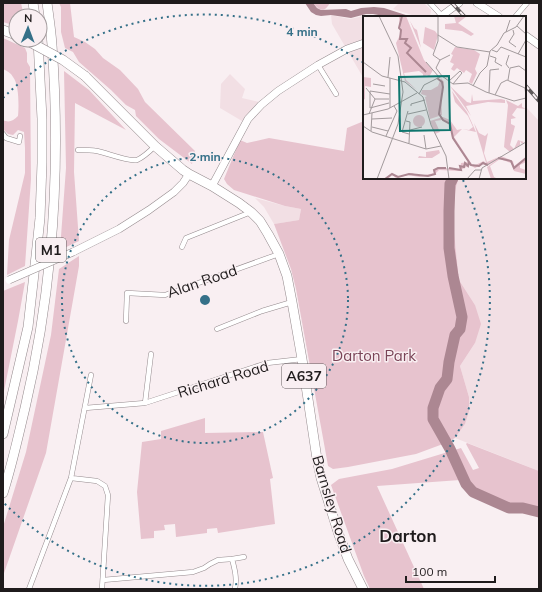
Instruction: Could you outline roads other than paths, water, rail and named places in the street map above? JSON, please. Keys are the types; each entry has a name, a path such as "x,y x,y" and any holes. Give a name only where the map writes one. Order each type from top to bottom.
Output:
{"highway":[{"name":"M1","path":"3,493 12,463 39,341 48,278 53,227 56,115 52,44 47,3"},
{"name":"M1","path":"3,434 28,326 40,218 42,119 38,48"},
{"name":"A637","path":"41,48 63,60 84,76 155,146 189,174 212,186"},
{"name":"Barnsley Road","path":"212,186 239,203 260,221 279,254 287,276 292,302 317,459 323,483 348,559 363,589"}],"main road":[{"path":"440,16 459,3"},
{"path":"477,3 497,16"},
{"path":"526,36 539,45"},
{"path":"212,186 248,119 260,105 273,94 318,65 347,48 363,42"},
{"path":"6,281 73,252 119,229 174,192 189,174"}],"street":[{"path":"430,3 440,16"},
{"path":"516,16 527,3"},
{"path":"318,65 336,94"},
{"path":"3,134 6,138 19,142 20,136"},
{"path":"78,150 97,151 128,160 138,160 155,146"},
{"path":"182,247 186,238 251,212"},
{"name":"Alan Road","path":"126,321 127,294 165,295 279,254"},
{"path":"216,329 292,302"},
{"path":"145,403 151,354"},
{"name":"Richard Road","path":"85,408 145,403 267,363 302,359"},
{"path":"29,589 71,478 91,375"},
{"path":"71,478 98,481 105,486 108,495 102,589"},
{"path":"102,580 193,572 218,560 244,557"},
{"path":"232,559 236,570 235,589"}],"waterway":[{"path":"452,179 450,184 449,248 453,276 462,317 460,329 455,335 447,379 440,388 433,408 433,419 450,449 466,484 473,492 509,508 523,508 539,512"}],"railway":[{"path":"452,3 464,16"},
{"path":"526,86 539,101"}],"district":[{"name":"Darton","path":"408,535"}],"park label":[{"name":"Darton Park","path":"374,355"}]}
